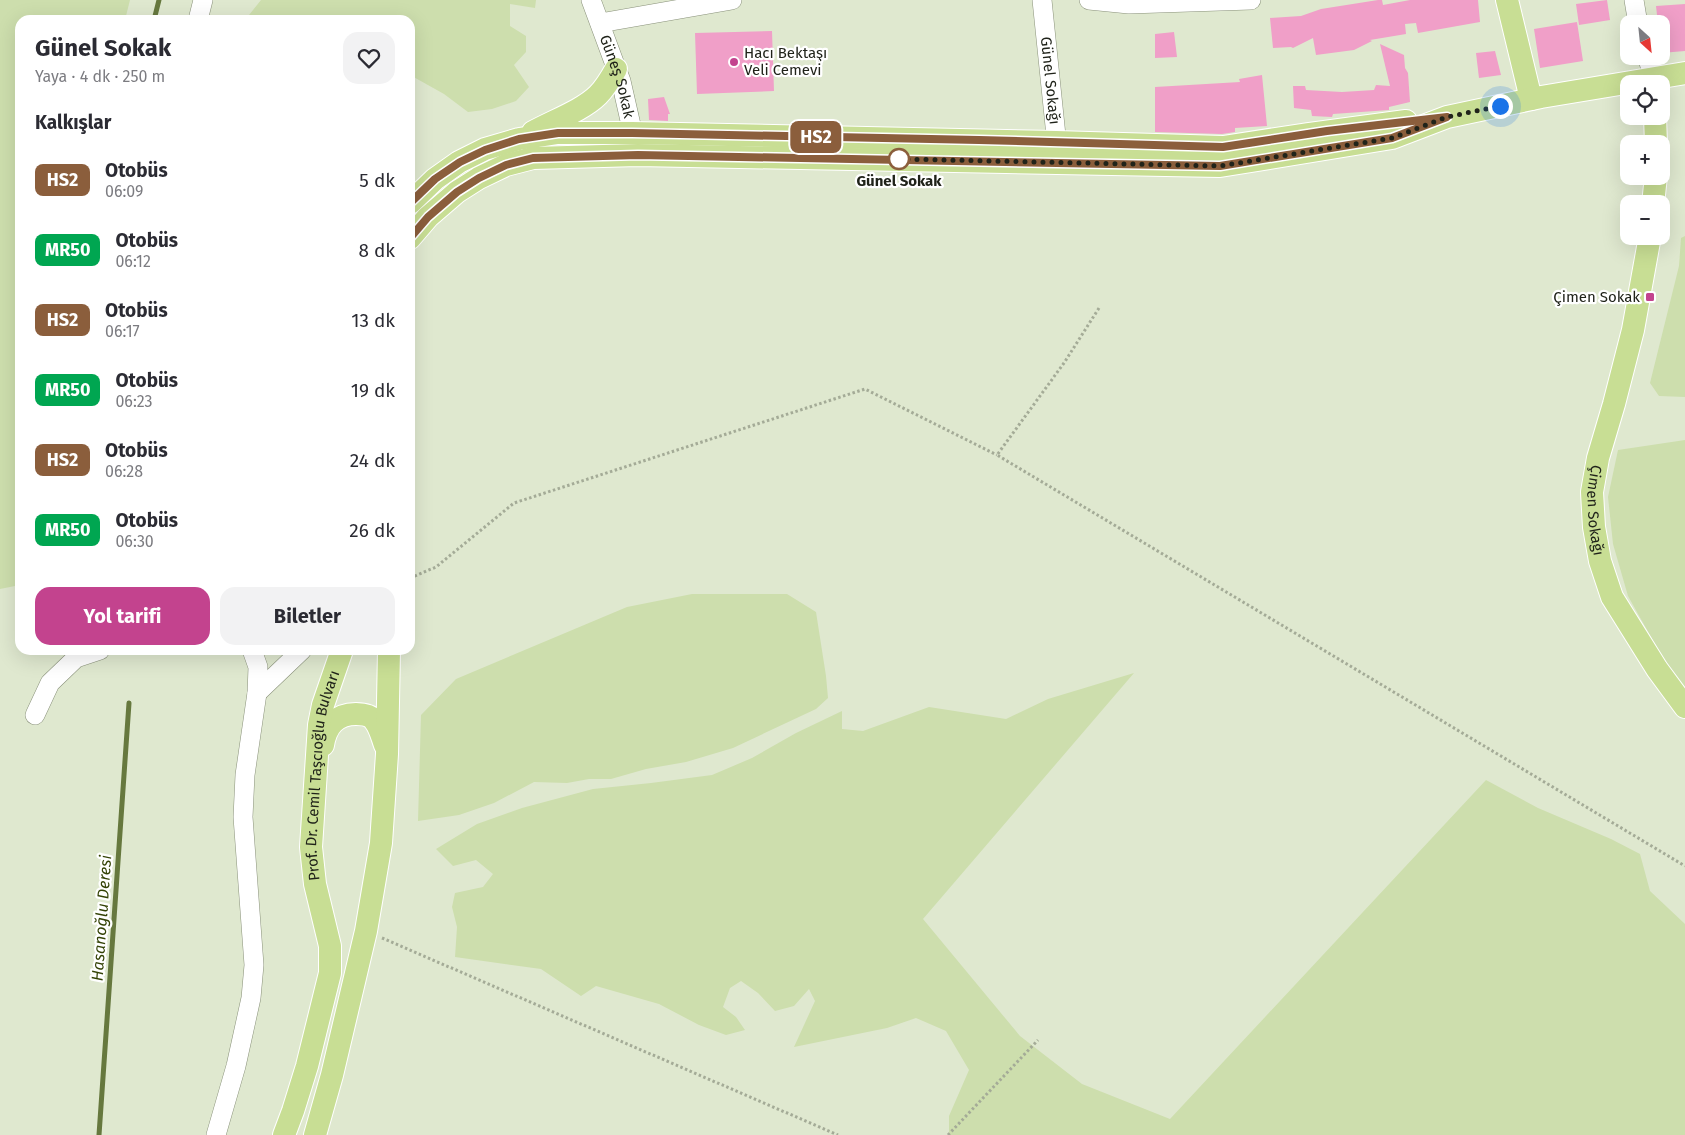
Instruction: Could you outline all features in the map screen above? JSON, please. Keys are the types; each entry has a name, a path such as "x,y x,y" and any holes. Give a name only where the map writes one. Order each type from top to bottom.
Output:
{"main road":[{"path":"1507,0 1531,99"},
{"path":"519,139 579,108 597,96 616,69"},
{"path":"1670,77 1685,73"},
{"path":"415,198 435,179 460,162 485,150 519,139 558,133 632,133 1057,152 1220,166 1392,138 1447,117 1531,99 1620,86"},
{"path":"415,232 428,217 457,192 479,178 506,165 533,158 638,155 1057,152"},
{"name":"Çimen Sokağı","path":"1648,245 1633,330 1598,458 1592,492 1594,518 1600,561 1612,597 1657,669 1685,706"},
{"name":"Prof. Dr. Cemil Taşcıoğlu Bulvarı","path":"284,1135 307,1066 330,973 330,946 315,884 311,847 319,724 323,705 340,655"},
{"path":"315,1135 332,1075 366,932 381,843 387,754 389,655"},
{"path":"314,797 324,739 333,721 342,716 360,714 370,717 379,729 387,754"}],"street":[{"path":"199,15 203,0"},
{"name":"Güneş Sokak","path":"591,0 621,80 638,155"},
{"path":"600,23 732,0"},
{"name":"Günel Sokağı","path":"1042,0 1057,152"},
{"path":"1089,0 1129,2 1251,0"},
{"path":"1634,0 1636,15"},
{"path":"35,715 50,682 76,658 85,655"},
{"path":"216,1135 236,1066 250,998 254,965 243,817 245,775 257,693 258,667 254,655"},
{"path":"257,693 297,655"}],"path":[{"path":"997,455 1064,363 1100,308"},
{"path":"415,576 436,567 514,503 865,390 997,455 1685,866"},
{"path":"366,932 838,1135"},
{"path":"948,1135 1038,1040"}],"green space":[{"path":"0,0 130,0 126,15 15,15 15,586 0,589"},
{"path":"261,0 536,0 535,8 510,4 510,26 526,36 526,52 514,65 529,87 516,101 492,109 468,112 444,94 415,78 415,15 249,15"},
{"path":"1685,236 1685,397 1659,396 1650,383 1679,266 1681,238"},
{"path":"1685,440 1685,688 1665,662 1628,596 1613,544 1608,497 1618,450"},
{"path":"692,594 787,594 816,612 828,698 816,709 733,748 686,762 646,769 611,779 589,779 567,783 534,782 494,803 459,815 418,821 421,715 456,679 627,607"},
{"path":"1134,673 923,919 1020,1036 1082,1084 1170,1119 1486,780 1538,808 1611,839 1640,854 1650,891 1685,924 1685,1135 949,1135 949,1116 969,1070 946,1031 916,1018 887,1028 794,1047 815,1001 809,989 794,1006 775,1011 758,993 741,981 730,988 723,1007 736,1017 745,1030 726,1035 699,1025 659,1004 596,986 581,996 541,969 455,957 457,927 452,907 455,893 483,887 493,874 476,860 453,866 436,849 477,824 522,808 593,789 712,775 752,758 796,733 842,711 842,729 863,731 929,707 1006,719 1048,699"}],"building":[{"path":"1382,0 1383,5 1410,0 1478,0 1480,22 1418,33 1416,23 1405,24 1406,34 1370,40 1372,41 1354,50 1316,55 1313,38 1293,48 1273,48 1270,18 1301,16 1321,9"},
{"path":"1607,0 1610,20 1579,25 1576,4"},
{"path":"1685,4 1685,51 1670,52 1670,15 1657,15 1656,6"},
{"path":"1577,22 1583,61 1540,68 1534,29"},
{"name":"Hacı Bektaşı Veli Cemevi","path":"772,31 774,91 697,94 695,33"},
{"path":"1174,32 1177,57 1155,58 1155,34"},
{"path":"1380,44 1404,55 1405,68 1408,73 1410,102 1389,107 1389,110 1333,114 1332,117 1312,116 1311,110 1294,108 1293,86 1305,86 1306,90 1342,92 1374,90 1376,85 1390,86"},
{"path":"1495,51 1501,75 1479,78 1476,53"},
{"path":"1262,75 1267,126 1235,128 1235,132 1222,134 1155,132 1155,87 1240,82 1239,79"},
{"path":"664,97 670,114 668,114 668,121 649,120 648,99"}],"waterway":[{"name":"Hasanoğlu Deresi","path":"155,15 159,0"},
{"name":"Hasanoğlu Deresi","path":"99,1135 129,703"}],"bus line":[{"name":"HS2","path":"415,198 435,179 460,162 485,150 519,139 558,133 979,140 1223,147 1327,131 1447,117 1392,138 1220,166 1039,161 638,155 533,158 506,165 479,178 457,192 428,217 415,232"}],"place":[{"name":"Hacı Bektaşı Veli Cemevi","path":"734,62"},
{"name":"Günel Sokak","path":"899,159"},
{"name":"Çimen Sokak","path":"1650,297"}],"route":[{"path":"899,159 1220,166 1392,138 1447,117 1500,106"}]}
